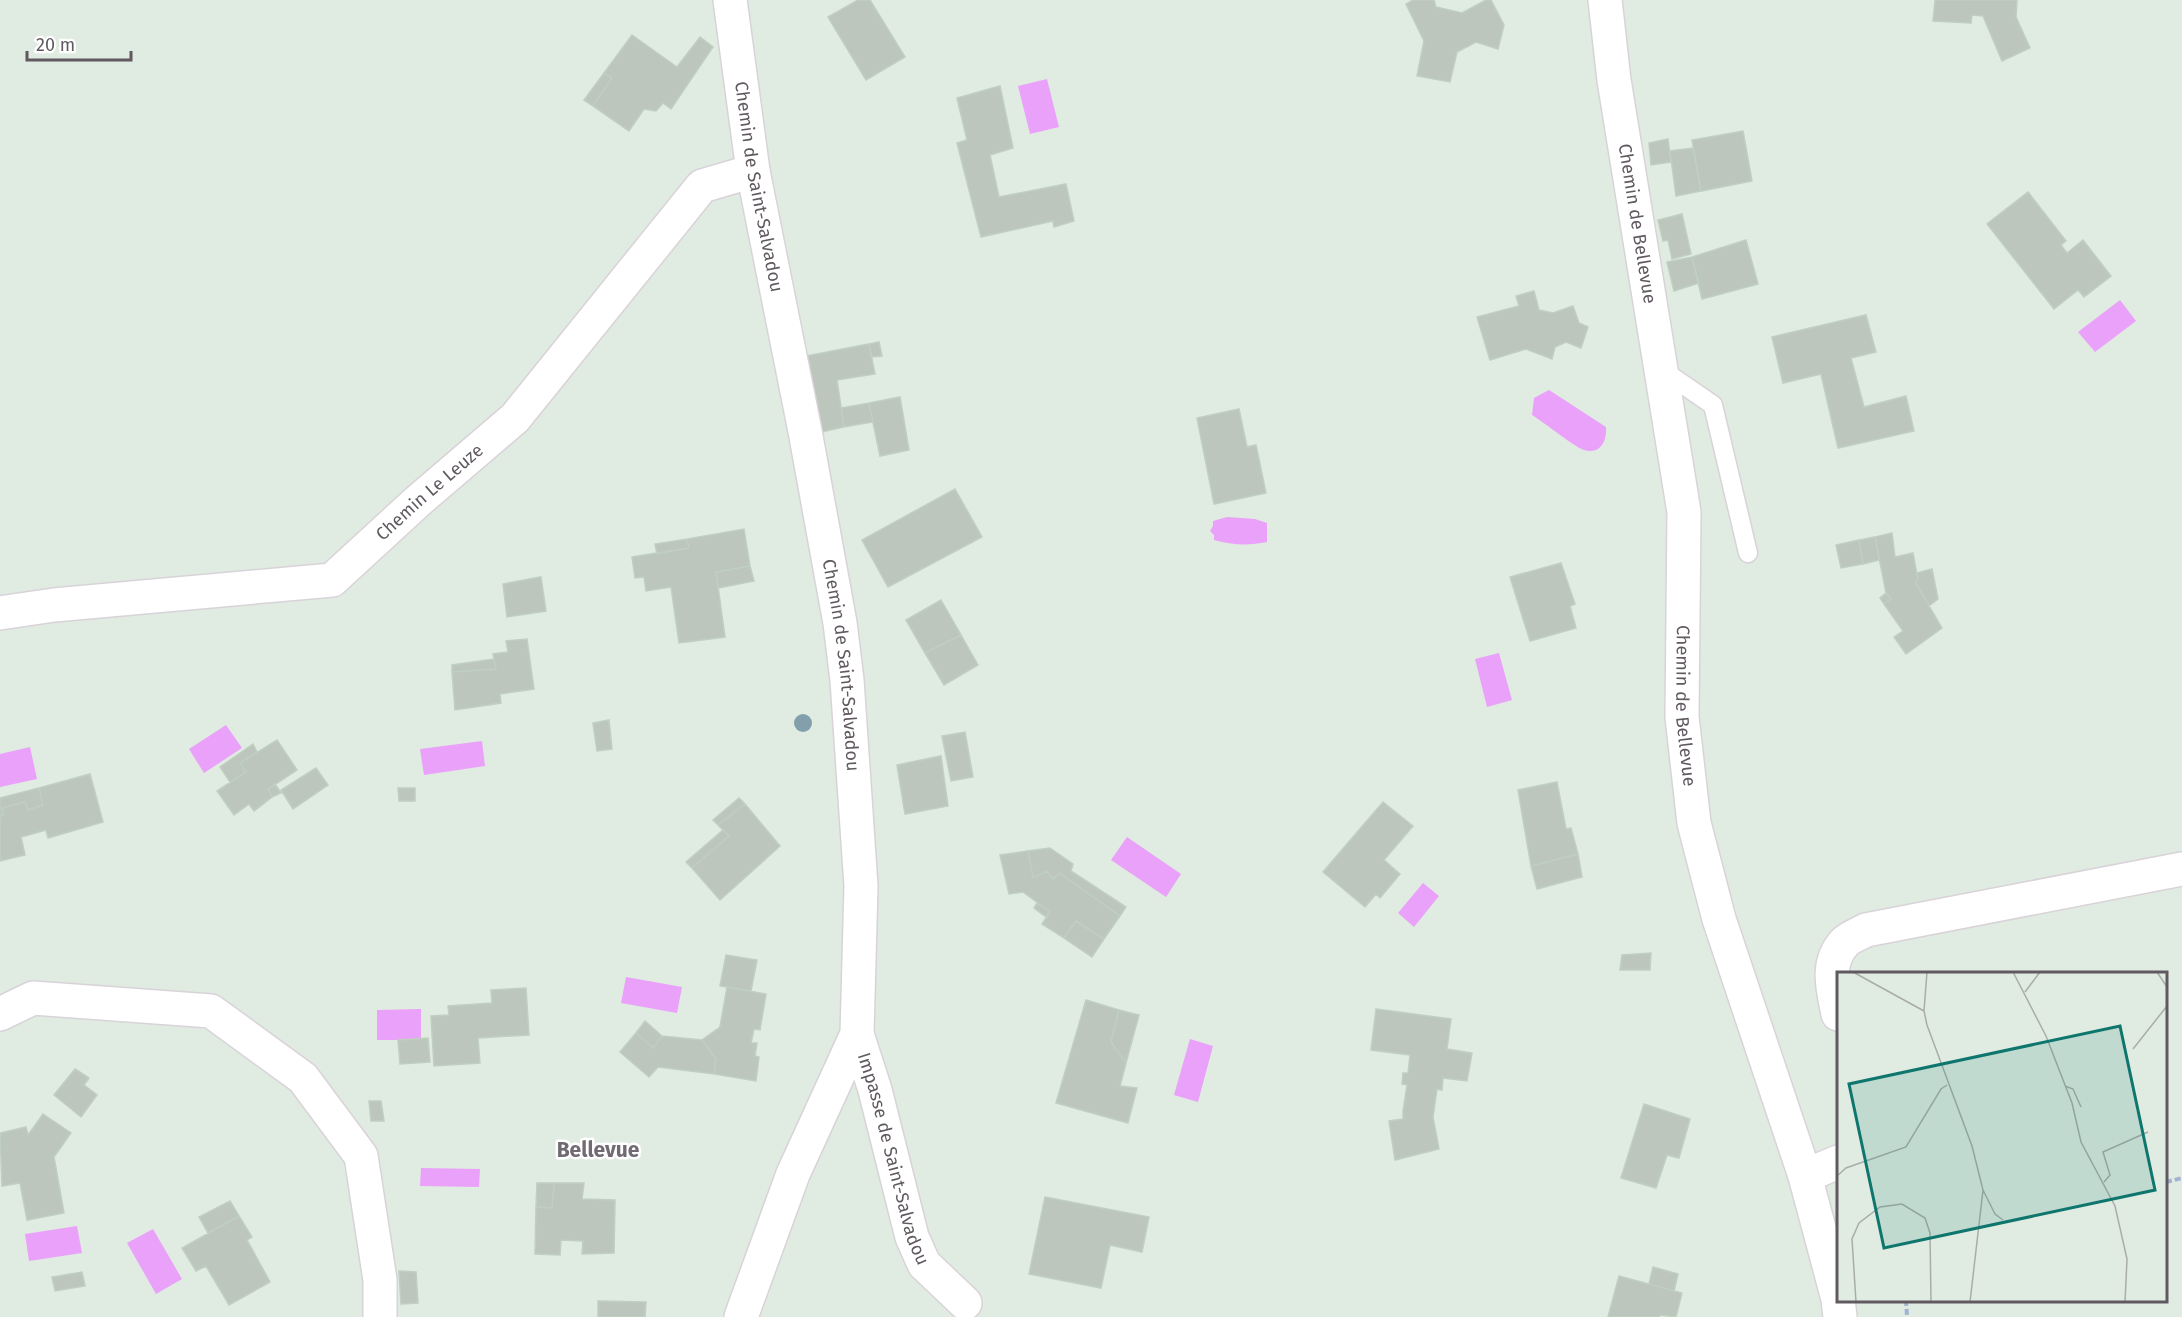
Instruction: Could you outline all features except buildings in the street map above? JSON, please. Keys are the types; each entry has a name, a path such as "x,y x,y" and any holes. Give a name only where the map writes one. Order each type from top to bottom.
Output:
{"street":[{"name":"Chemin de Saint-Salvadou","path":"730,0 753,171 807,442 840,623 847,680 861,886 857,1034 793,1174 741,1317"},
{"name":"Chemin de Bellevue","path":"1605,0 1614,81 1684,512 1682,717 1694,823 1719,919 1805,1176 1837,1295"},
{"name":"Chemin Le Leuze","path":"0,613 54,605 332,580 418,501 515,418 702,186 753,171"},
{"path":"1837,1006 1830,980 1833,961 1846,941 1866,930 2182,869"},
{"path":"0,1014 33,998 211,1011 303,1078 361,1156 380,1280 380,1317"},
{"name":"Impasse de Saint-Salvadou","path":"857,1034 875,1090 912,1238 924,1264 965,1303"},
{"path":"1805,1176 1837,1163"},
{"name":"Chemin de Bellevue","path":"1838,1302 1840,1317"}],"lane":[{"path":"1662,370 1713,405 1748,553"}],"path":[{"path":"2167,1182 2182,1178"},
{"path":"1906,1302 1907,1317"}],"shaded area":[{"path":"1047,79 1059,127 1030,134 1018,86"},
{"path":"2120,300 2136,321 2095,352 2078,332"},
{"path":"1549,390 1606,427 1604,441 1599,448 1584,450 1532,415 1534,398"},
{"path":"1227,517 1255,519 1267,523 1267,542 1240,544 1214,540 1214,535 1210,531 1213,521"},
{"path":"1499,653 1512,700 1487,707 1475,659"},
{"path":"226,725 242,748 204,773 189,749"},
{"path":"482,741 485,766 424,775 420,749"},
{"path":"30,747 37,779 0,787 0,754"},
{"path":"1127,837 1181,874 1166,897 1111,860"},
{"path":"1423,883 1439,896 1414,927 1398,913"},
{"path":"626,977 682,987 677,1013 621,1003"},
{"path":"421,1009 421,1040 377,1040 377,1010"},
{"path":"1190,1039 1213,1046 1198,1102 1174,1095"},
{"path":"421,1168 480,1169 479,1187 420,1186"},
{"path":"77,1226 82,1253 29,1261 25,1234"},
{"path":"153,1229 182,1279 156,1294 127,1243"}],"district":[{"name":"Bellevue","path":"598,1150"}]}
